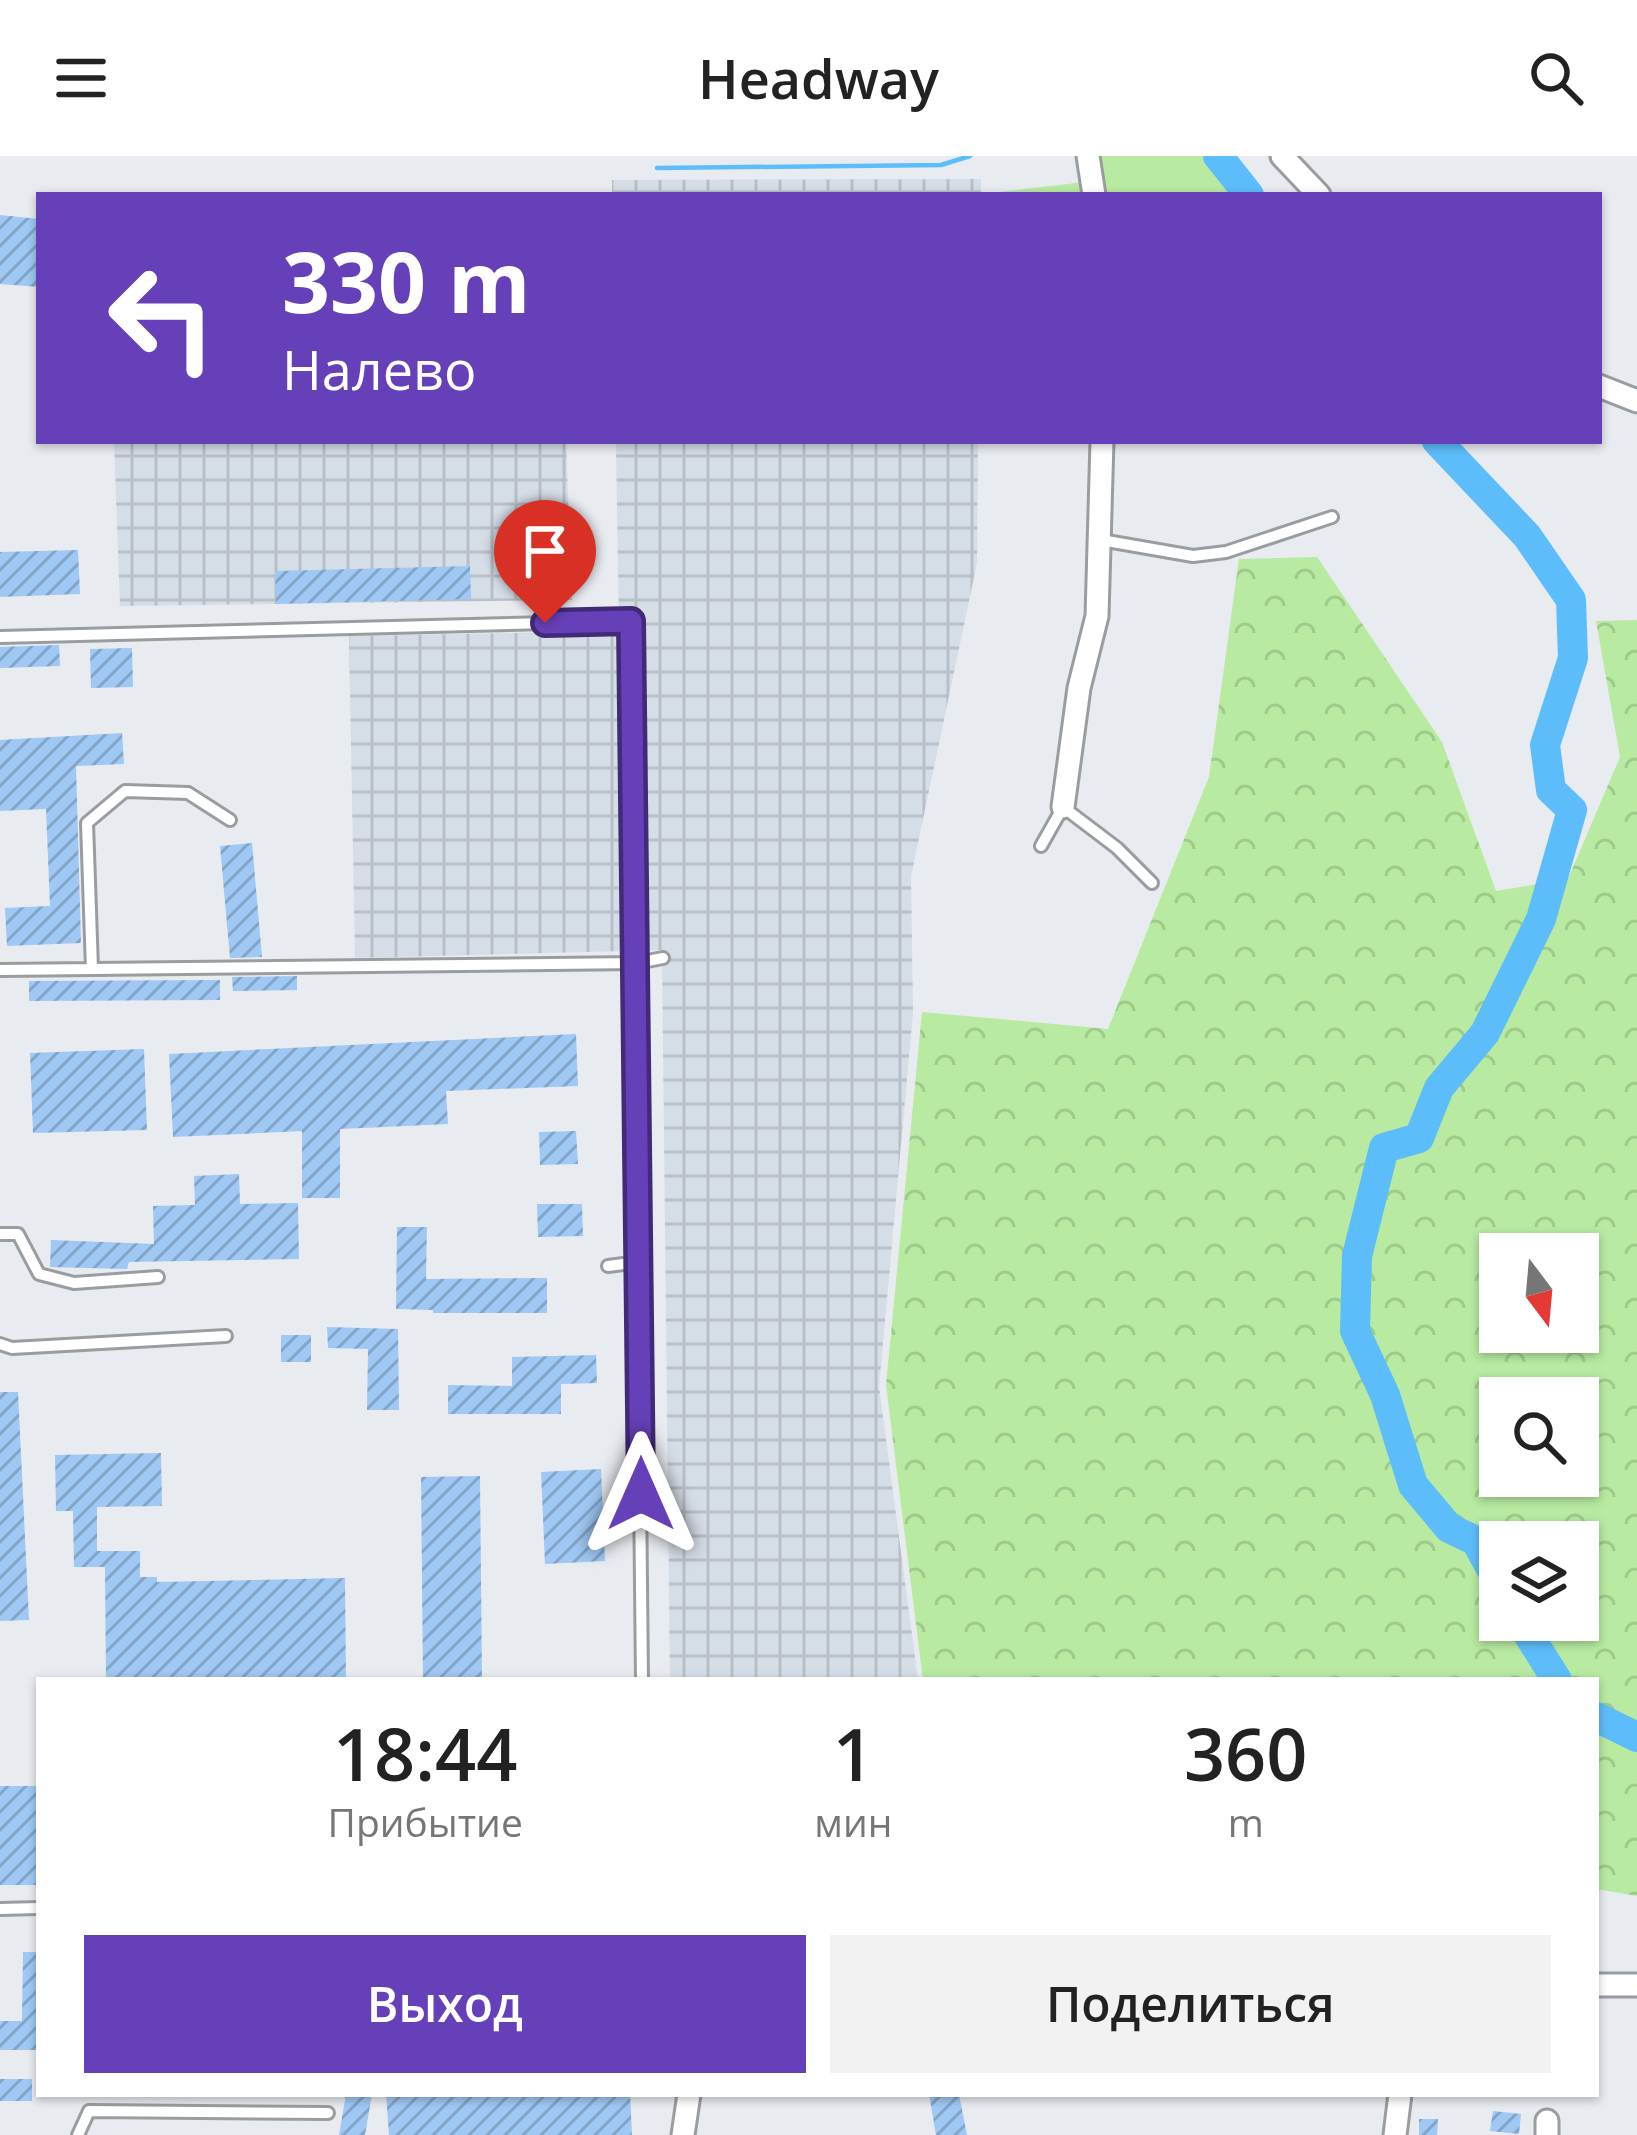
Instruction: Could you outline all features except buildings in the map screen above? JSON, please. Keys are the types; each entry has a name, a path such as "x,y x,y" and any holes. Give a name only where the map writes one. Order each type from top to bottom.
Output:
{"street":[{"path":"1088,156 1094,192"},
{"path":"1282,156 1316,192"},
{"path":"1602,387 1637,400"},
{"path":"1063,807 1079,688 1097,616 1102,444"},
{"path":"1599,1985 1637,1985"},
{"path":"683,2135 688,2097"},
{"path":"1395,2135 1400,2097"}],"lane":[{"path":"1101,540 1193,556 1226,552 1332,518"},
{"path":"0,637 631,621 642,1677"},
{"path":"92,969 87,823 125,790 188,793 230,820"},
{"path":"1041,846 1063,807 1117,848 1152,883"},
{"path":"0,970 638,963 663,958"},
{"path":"0,1234 18,1234 39,1274 74,1283 158,1277"},
{"path":"608,1266 639,1262"},
{"path":"0,1344 12,1348 226,1336"},
{"path":"0,1909 36,1908"},
{"path":"78,2135 89,2111 328,2113"}],"shaded area":[{"path":"981,179 981,192 612,192 612,180"},
{"path":"114,444 566,444 572,600 120,606"},
{"path":"616,444 978,444 977,563 911,876 913,1012 879,1387 918,1677 670,1677 662,950 355,958 349,636 619,631"}],"green space":[{"path":"1094,156 1214,156 1243,192 1100,192"},
{"path":"1085,182 1087,192 1000,192"},
{"path":"1317,557 1442,742 1496,891 1568,879 1620,757 1596,621 1637,620 1637,1896 1599,1890 1599,1677 923,1677 886,1385 922,1012 1108,1029 1209,777 1239,559"}],"waterway":[{"path":"657,168 941,165 970,156"},
{"path":"1218,156 1247,192"},
{"path":"1440,444 1527,536 1571,600 1573,658 1545,745 1551,790 1572,810 1541,919 1485,1033 1439,1088 1419,1138 1384,1148 1357,1256 1355,1331 1385,1395 1413,1485 1449,1528 1479,1546"},
{"path":"1532,1641 1555,1677"},
{"path":"1599,1718 1637,1737"}],"route":[{"path":"545,623 631,621 641,1494"}]}
